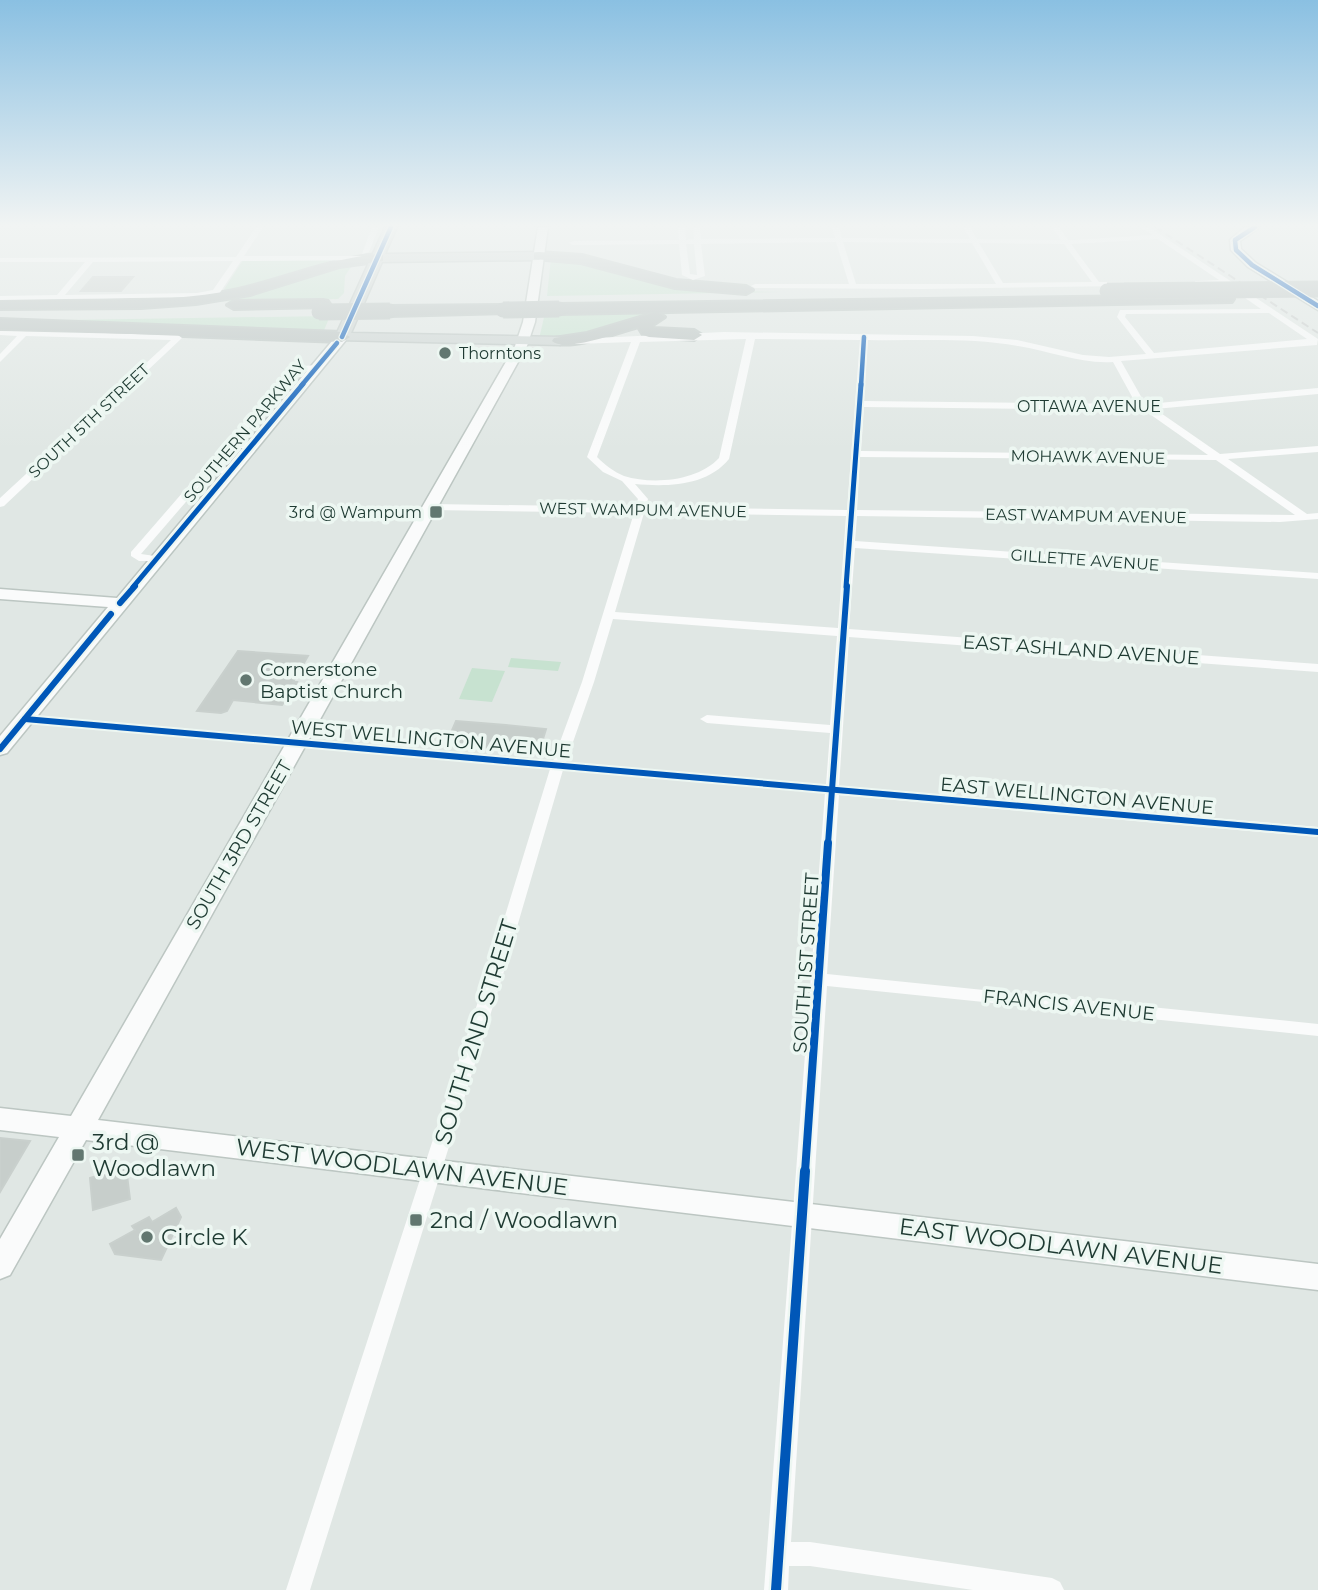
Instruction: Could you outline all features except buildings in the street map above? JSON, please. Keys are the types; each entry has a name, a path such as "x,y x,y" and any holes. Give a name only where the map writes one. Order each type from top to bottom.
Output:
{"highway":[{"path":"0,307 144,301"},
{"path":"0,307 321,308 676,301"},
{"path":"560,304 1073,301"},
{"path":"560,341 588,337 653,318 717,311 1017,302"},
{"path":"0,317 219,314 321,308"},
{"path":"653,318 644,324 649,331 694,335"},
{"path":"0,324 342,337"}],"main road":[{"name":"SOUTHERN PARKWAY","path":"0,749 342,337 355,301"},
{"name":"SOUTH 3RD STREET","path":"0,1266 432,507 523,341 533,301"},
{"path":"342,337 560,341"},
{"path":"0,594 120,603"},
{"name":"WEST WOODLAWN AVENUE","path":"0,1119 803,1215"},
{"name":"EAST WOODLAWN AVENUE","path":"803,1215 1318,1277"}],"street":[{"path":"1257,301 1317,342"},
{"path":"1152,356 1121,317 1123,312 1272,311"},
{"path":"0,333 24,334"},
{"path":"0,359 24,334"},
{"name":"SOUTH 5TH STREET","path":"1,502 178,338 24,334"},
{"path":"560,341 694,335 995,340 1083,358 1116,360 1317,342"},
{"path":"636,338 751,336"},
{"path":"636,338 592,457 603,468 625,479 638,490 641,504 660,488 710,472 724,458 751,336"},
{"name":"SOUTH 1ST STREET","path":"776,1590 821,979 843,632 854,513 864,337"},
{"path":"634,349 644,341 656,338"},
{"path":"1116,360 1139,402 1318,525"},
{"name":"OTTAWA AVENUE","path":"860,404 1146,407 1318,391"},
{"name":"MOHAWK AVENUE","path":"857,454 1218,458 1318,449"},
{"path":"158,559 139,558 135,554 207,471 231,470"},
{"path":"625,479 650,482 680,480"},
{"name":"WEST WAMPUM AVENUE","path":"432,507 641,504 854,513"},
{"name":"SOUTH 2ND STREET","path":"298,1590 558,766 609,615 641,504"},
{"name":"EAST WAMPUM AVENUE","path":"854,513 1318,516"},
{"name":"GILLETTE AVENUE","path":"851,544 1318,576"},
{"name":"EAST ASHLAND AVENUE","path":"609,615 1318,668"},
{"name":"WEST WELLINGTON AVENUE","path":"25,719 834,791"},
{"path":"706,719 838,730"},
{"name":"EAST WELLINGTON AVENUE","path":"834,791 1318,832"},
{"name":"FRANCIS AVENUE","path":"821,979 1318,1030"},
{"path":"778,1554 810,1554 1052,1590"}],"green space":[{"path":"691,311 654,316 580,336 539,339 545,313"},
{"path":"330,316 322,335 27,322 63,320"},
{"path":"511,658 561,662 558,671 508,667"},
{"path":"472,668 505,671 492,702 459,699"}],"railway":[{"path":"1269,301 1318,333"}],"cycle path":[{"path":"342,337 358,301"},
{"path":"1310,301 1318,306"},
{"path":"776,1590 864,337"},
{"path":"120,603 337,343"},
{"path":"0,749 111,614"},
{"path":"25,719 1318,832"}],"place":[{"name":"Thorntons","path":"445,353"},
{"name":"3rd @ Wampum","path":"436,512"},
{"name":"Cornerstone Baptist Church","path":"246,680"},
{"name":"3rd @ Woodlawn","path":"78,1155"},
{"name":"2nd / Woodlawn","path":"416,1220"},
{"name":"Circle K","path":"147,1237"}]}
